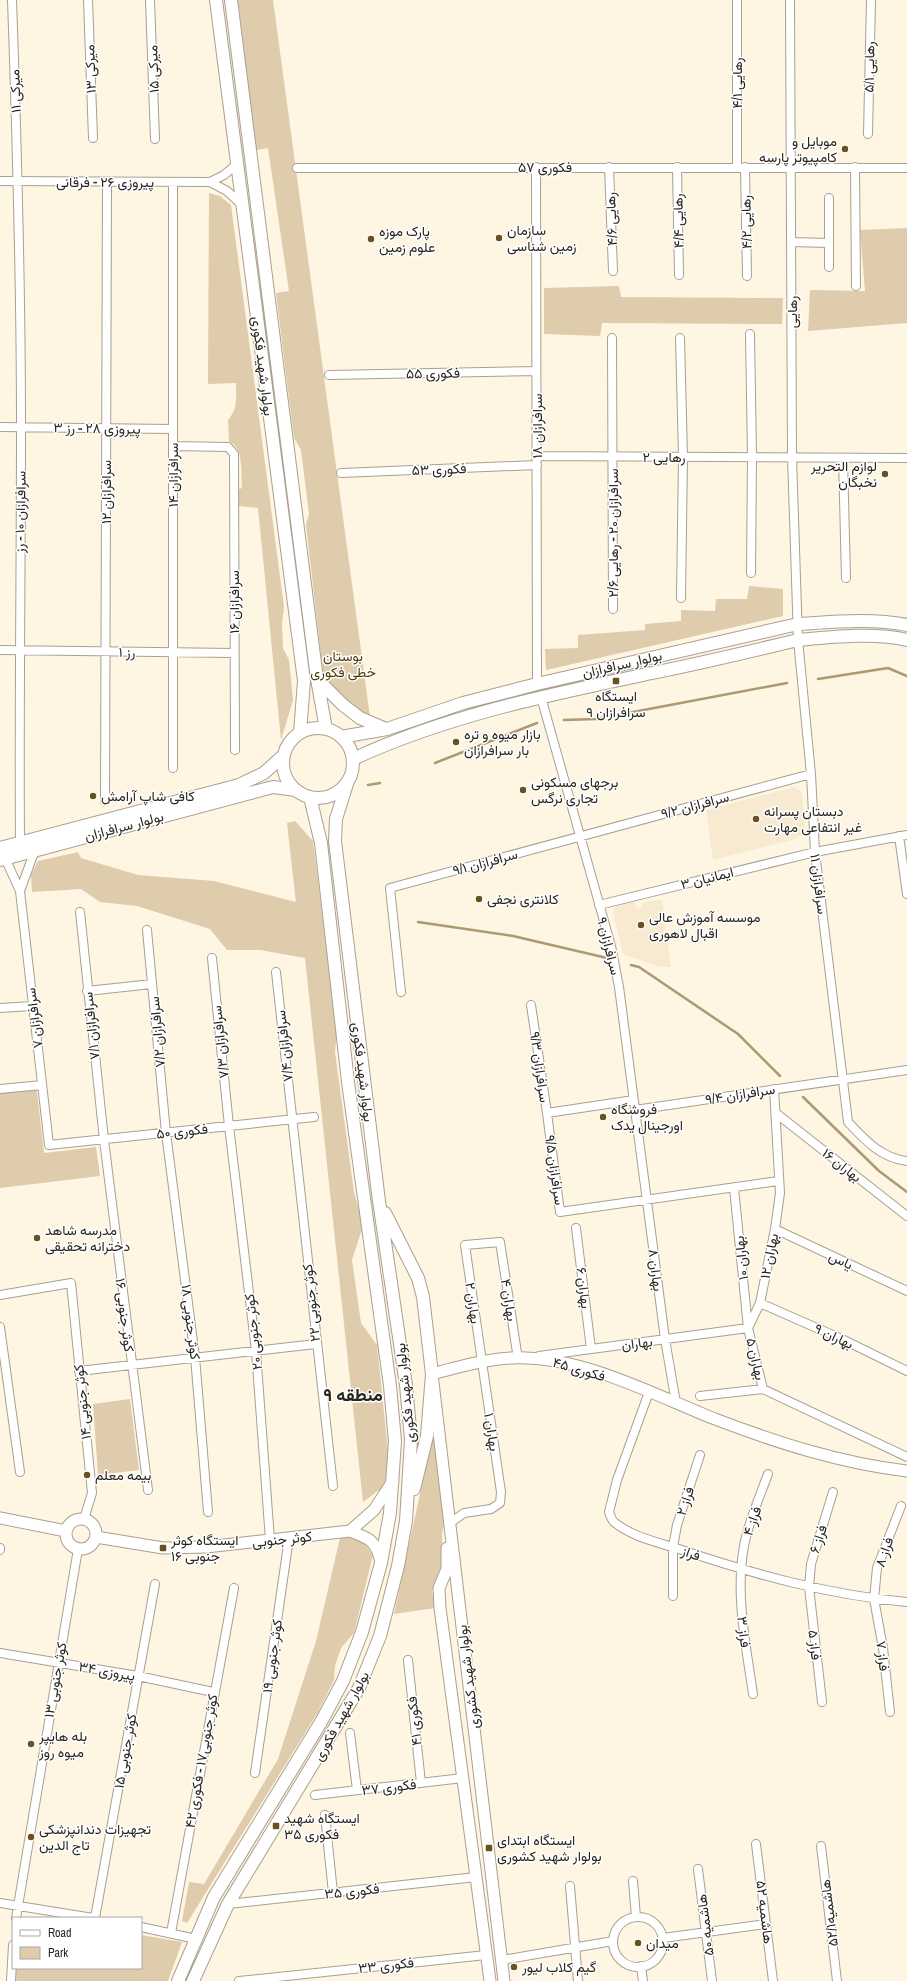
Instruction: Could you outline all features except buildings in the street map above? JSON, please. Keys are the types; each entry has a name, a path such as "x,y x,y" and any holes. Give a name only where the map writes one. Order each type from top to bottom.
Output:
{"main road":[{"name":"بولوار شهید فکوری","path":"216,0 304,681 300,733"},
{"name":"بولوار شهید فکوری","path":"231,0 317,680 326,729"},
{"name":"بولوار سرافرازان","path":"341,737 387,729 463,704 537,684 798,624 832,622 896,623 907,625"},
{"name":"بولوار سرافرازان","path":"353,759 381,746 466,717 541,697 798,640 830,637 896,637 907,640"},
{"path":"317,680 343,705 360,718 387,729"},
{"path":"312,728 326,729 341,737 348,744 353,759 353,770 347,784 337,793 324,798 310,798 296,790 288,781 283,768 284,754 290,742 300,733 312,728"},
{"name":"بولوار سرافرازان","path":"2,855 20,843 239,785 264,773 284,754"},
{"name":"بولوار شهید فکوری","path":"193,1981 228,1904 359,1688 380,1636 398,1566 406,1521 411,1440 406,1385 379,1201 335,841 336,819 347,784"},
{"name":"بولوار سرافرازان","path":"2,855 35,850 273,787 296,790"},
{"name":"بولوار شهید فکوری","path":"178,1981 214,1897 321,1722 343,1681 362,1632 381,1563 390,1513 395,1441 390,1386 348,1082 321,843 310,798"},
{"path":"379,1201 418,1278 423,1297 432,1374 427,1436 406,1521"}],"street":[{"name":"میرکی ۱۱","path":"12,0 18,182"},
{"name":"میرکی ۱۳","path":"88,0 93,138"},
{"name":"میرکی ۱۵","path":"150,0 155,139"},
{"name":"رهایی ۴/۱","path":"737,0 741,167"},
{"name":"رهایی","path":"790,0 792,167 792,457 798,640"},
{"name":"رهایی ۵/۱","path":"868,134 871,0"},
{"path":"210,182 224,175 237,164"},
{"name":"سرافرازان ۱۸","path":"536,167 537,684"},
{"name":"رهایی ۴/۶","path":"610,167 613,271"},
{"name":"رهایی ۴/۴","path":"677,167 680,275"},
{"name":"رهایی ۴/۲","path":"741,167 747,276"},
{"name":"فکوری ۵۷","path":"297,168 907,168"},
{"path":"855,168 856,286"},
{"name":"پیروزی ۲۶ - فرقانی","path":"0,181 210,182"},
{"name":"سرافرازان ۱۰ - رز","path":"18,182 21,427 19,650 20,843"},
{"name":"سرافرازان ۱۲","path":"105,802 107,182"},
{"name":"سرافرازان ۱۴","path":"173,182 173,768"},
{"path":"210,182 227,191 242,205"},
{"path":"828,267 829,198"},
{"path":"792,242 828,243"},
{"path":"750,334 752,457 751,573"},
{"name":"سرافرازان ۲۰ - رهایی ۲/۶","path":"612,338 613,609"},
{"path":"680,338 683,457 682,598"},
{"name":"فکوری ۵۵","path":"329,375 536,371"},
{"name":"پیروزی ۲۸ - رز ۳","path":"0,427 173,429"},
{"name":"سرافرازان ۱۶","path":"173,446 228,447 234,454 235,750"},
{"name":"رهایی ۲","path":"537,456 907,458"},
{"path":"843,458 846,578"},
{"name":"فکوری ۵۳","path":"341,473 537,466"},
{"name":"سرافرازان ۱۱","path":"798,640 811,774 815,852 848,1122 871,1146 899,1160 907,1161"},
{"name":"رز ۱","path":"0,650 234,653"},
{"name":"سرافرازان ۹","path":"541,697 611,946 619,987 647,1201"},
{"name":"سرافرازان ۹/۲","path":"580,836 811,774"},
{"name":"سرافرازان ۹/۱","path":"401,992 390,888 580,836"},
{"path":"903,836 907,894"},
{"name":"ایمانیان ۳","path":"599,904 815,852 903,836"},
{"path":"20,891 35,850"},
{"path":"2,855 20,891"},
{"name":"سرافرازان ۷","path":"20,891 32,1006 50,1145"},
{"name":"سرافرازان ۷/۱","path":"80,912 87,991 104,1140"},
{"name":"سرافرازان ۷/۲","path":"147,930 166,1133"},
{"name":"سرافرازان ۷/۳","path":"212,958 229,1126"},
{"name":"سرافرازان ۷/۴","path":"276,972 292,1120"},
{"path":"87,991 152,984"},
{"name":"سرافرازان ۹/۳","path":"531,1005 547,1113 634,1100"},
{"path":"0,1008 32,1006"},
{"name":"سرافرازان ۹/۴","path":"635,1110 907,1070"},
{"path":"0,1089 42,1085"},
{"name":"بهاران ۱۲","path":"748,1328 760,1303 775,1229 780,1193 778,1181 777,1114 774,1089"},
{"name":"سرافرازان ۹/۵","path":"547,1113 560,1212 647,1201"},
{"name":"بهاران ۱۶","path":"777,1114 907,1216"},
{"name":"فکوری ۵۰","path":"50,1145 314,1117"},
{"name":"کوثر جنوبی ۲۲","path":"292,1120 333,1486"},
{"name":"کوثر جنوبی ۲۰","path":"229,1126 256,1351 270,1540"},
{"name":"کوثر جنوبی ۱۸","path":"166,1133 195,1356 208,1512"},
{"name":"کوثر جنوبی ۱۶","path":"104,1140 148,1490"},
{"path":"647,1201 778,1181"},
{"name":"بهاران ۱۰","path":"734,1188 748,1328"},
{"name":"بهاران ۸","path":"647,1201 665,1339 676,1403"},
{"name":"بهاران ۶","path":"576,1228 591,1349"},
{"name":"یاس","path":"775,1229 907,1291"},
{"name":"بهاران ۲","path":"481,1362 465,1245 500,1242"},
{"name":"بهاران ۴","path":"500,1242 522,1358"},
{"name":"کوثر جنوبی ۱۴","path":"0,1295 70,1283 92,1493 84,1519"},
{"name":"بهاران ۹","path":"760,1303 844,1340 907,1371"},
{"path":"0,1327 20,1472"},
{"name":"بهاران","path":"522,1358 748,1328"},
{"name":"بهاران ۵","path":"748,1328 763,1389"},
{"path":"79,1371 195,1356 316,1344"},
{"name":"فکوری ۴۵","path":"432,1374 481,1362 522,1358 561,1362 649,1392 758,1434 831,1458 876,1467 907,1471"},
{"name":"بهاران ۱","path":"450,1523 464,1513 491,1509 500,1503 501,1492 481,1362"},
{"name":"بولوار شهید کشوری","path":"432,1374 504,1981"},
{"path":"700,1396 763,1389 907,1457"},
{"name":"فراز","path":"649,1392 617,1480 609,1512 613,1521 630,1533 740,1570 809,1587 874,1599 907,1602"},
{"name":"فراز ۲","path":"673,1596 674,1547 678,1525 700,1455"},
{"name":"فراز ۴","path":"740,1570 744,1544 768,1474"},
{"path":"381,1563 378,1548 368,1538 350,1531 374,1510 393,1481"},
{"name":"فراز ۶","path":"809,1587 811,1564 833,1492"},
{"name":"فراز ۸","path":"874,1599 878,1568 901,1506"},
{"path":"0,1518 66,1531"},
{"path":"84,1519 94,1526 96,1537 89,1546 78,1549 68,1542 66,1531 73,1521 84,1519"},
{"path":"438,1588 446,1569 448,1554 446,1528 450,1523"},
{"name":"کوثر جنوبی","path":"96,1537 163,1548 206,1547 350,1531"},
{"name":"کوثر جنوبی ۱۹","path":"255,1773 289,1538"},
{"name":"کوثر جنوبی ۱۳","path":"16,1917 78,1549"},
{"name":"فراز ۳","path":"740,1570 740,1594 753,1694"},
{"path":"438,1588 442,1584 448,1582 458,1586"},
{"name":"کوثر جنوبی ۱۵","path":"94,1917 155,1584"},
{"name":"فراز ۵","path":"809,1587 822,1702"},
{"name":"کوثر جنوبی۱۷ - فکوری ۴۲","path":"171,1933 234,1588"},
{"name":"بولوار شهید کشوری","path":"438,1588 490,1981"},
{"name":"فراز ۷","path":"874,1599 883,1648 890,1712"},
{"name":"پیروزی ۳۴","path":"0,1653 138,1676 214,1692"},
{"name":"فکوری ۴۱","path":"408,1660 421,1783"},
{"path":"350,1733 358,1790"},
{"name":"فکوری ۳۷","path":"315,1795 463,1778"},
{"path":"325,1815 333,1893"},
{"name":"هاشمیه ۵۲","path":"756,1844 773,1981"},
{"name":"هاشمیه۵۲/۱","path":"821,1846 838,1981"},
{"name":"هاشمیه ۵۰","path":"698,1870 712,1981"},
{"name":"فکوری ۳۵","path":"228,1904 476,1877"},
{"path":"632,1881 636,1917"},
{"path":"570,1886 578,1981"},
{"path":"0,1903 88,1917"},
{"path":"636,1917 647,1919 654,1923 663,1938 660,1952 656,1959 649,1964 641,1966 625,1963 614,1950 613,1941 618,1926 624,1921 636,1917"},
{"path":"663,1938 766,1924"},
{"path":"142,1927 196,1939"},
{"path":"502,1960 613,1941"},
{"name":"فکوری ۳۳","path":"239,1981 486,1955"},
{"path":"11,1981 12,1963"},
{"path":"641,1966 643,1981"}],"shaded area":[{"name":"دبستان پسرانه غیر انتفاعی مهارت","path":"795,787 802,793 805,828 799,838 713,860 706,810"},
{"name":"موسسه آموزش عالی اقبال لاهوری","path":"662,899 671,967 660,967 623,954 613,912 617,905 635,902 636,909 642,908 641,903"}],"green space":[{"name":"بوستان خطی فکوری","path":"238,0 273,0 370,717 346,701 324,681 306,525 309,514 301,450 294,438 276,293 289,291 268,148 256,150"},
{"path":"209,193 220,196 231,205 284,607 282,624 283,648 289,660 293,700 281,740 258,508 238,506 237,490 242,488 241,461 237,449 229,442 228,420 235,407 236,383 208,384"},
{"path":"907,228 907,323 808,331 810,290 865,291 860,230"},
{"path":"619,286 621,297 783,298 782,324 602,323 600,336 544,334 544,288"},
{"path":"749,586 783,589 783,616 546,670 545,649 578,648 578,635 645,630 645,624 681,621 681,610 715,611 716,599 747,599"},
{"path":"295,821 313,841 337,1030 335,1052 354,1192 360,1213 362,1229 352,1260 361,1323 377,1345 388,1451 386,1478 383,1487 363,1502 305,958 260,950 227,950 210,929 137,906 100,902 81,889 32,892 31,875 38,861 78,852 81,858 138,875 214,881 296,902 287,823"},
{"path":"36,1083 44,1153 96,1147 100,1176 0,1188 0,1087"},
{"path":"130,1399 139,1470 98,1475 93,1404"},
{"path":"436,1420 446,1516 442,1533 443,1565 432,1591 435,1608 394,1614"},
{"path":"359,1536 373,1555 354,1633 341,1648 335,1666 334,1680 318,1712 187,1923 182,1921 189,1882 204,1884 278,1759 316,1641 340,1538"},
{"path":"142,1935 182,1942 168,1981 16,1981 15,1969 142,1969"}],"waterway":[{"path":"818,679 888,668 907,676"},
{"path":"564,720 596,719 787,683"},
{"path":"435,763 537,723"},
{"path":"368,785 380,783"},
{"path":"418,922 513,936 607,958"},
{"path":"631,965 639,967 738,1034 780,1076"},
{"path":"803,1097 879,1171 907,1192"}],"place":[{"name":"موبایل و کامپیوتر پارسه","path":"845,149"},
{"name":"سازمان زمین شناسی","path":"499,238"},
{"name":"پارک موزه علوم زمین","path":"371,239"},
{"name":"لوازم التحریر نخبگان","path":"885,474"},
{"name":"ایستگاه سرافرازان ۹","path":"616,681"},
{"name":"بازار میوه و تره بار سرافرازان","path":"456,742"},
{"name":"برجهای مسکونی تجاری نرگس","path":"523,790"},
{"name":"کافی شاپ آرامش","path":"93,796"},
{"name":"دبستان پسرانه غیر انتفاعی مهارت","path":"756,819"},
{"name":"کلانتری نجفی","path":"479,899"},
{"name":"موسسه آموزش عالی اقبال لاهوری","path":"641,925"},
{"name":"فروشگاه اورجینال یدک","path":"603,1117"},
{"name":"مدرسه شاهد دخترانه تحقیقی","path":"37,1238"},
{"name":"بیمه معلم","path":"87,1475"},
{"name":"ایستگاه کوثر جنوبی ۱۶","path":"163,1548"},
{"name":"بله هایپر میوه روز","path":"31,1744"},
{"name":"ایستگاه شهید فکوری ۳۵","path":"276,1826"},
{"name":"تجهیزات دندانپزشکی تاج الدین","path":"31,1837"},
{"name":"ایستگاه ابتدای بولوار شهید کشوری","path":"489,1848"},
{"name":"میدان","path":"638,1943"},
{"name":"گیم کلاب لیور","path":"514,1967"}],"district":[{"name":"منطقه ۹","path":"353,1395"}]}
